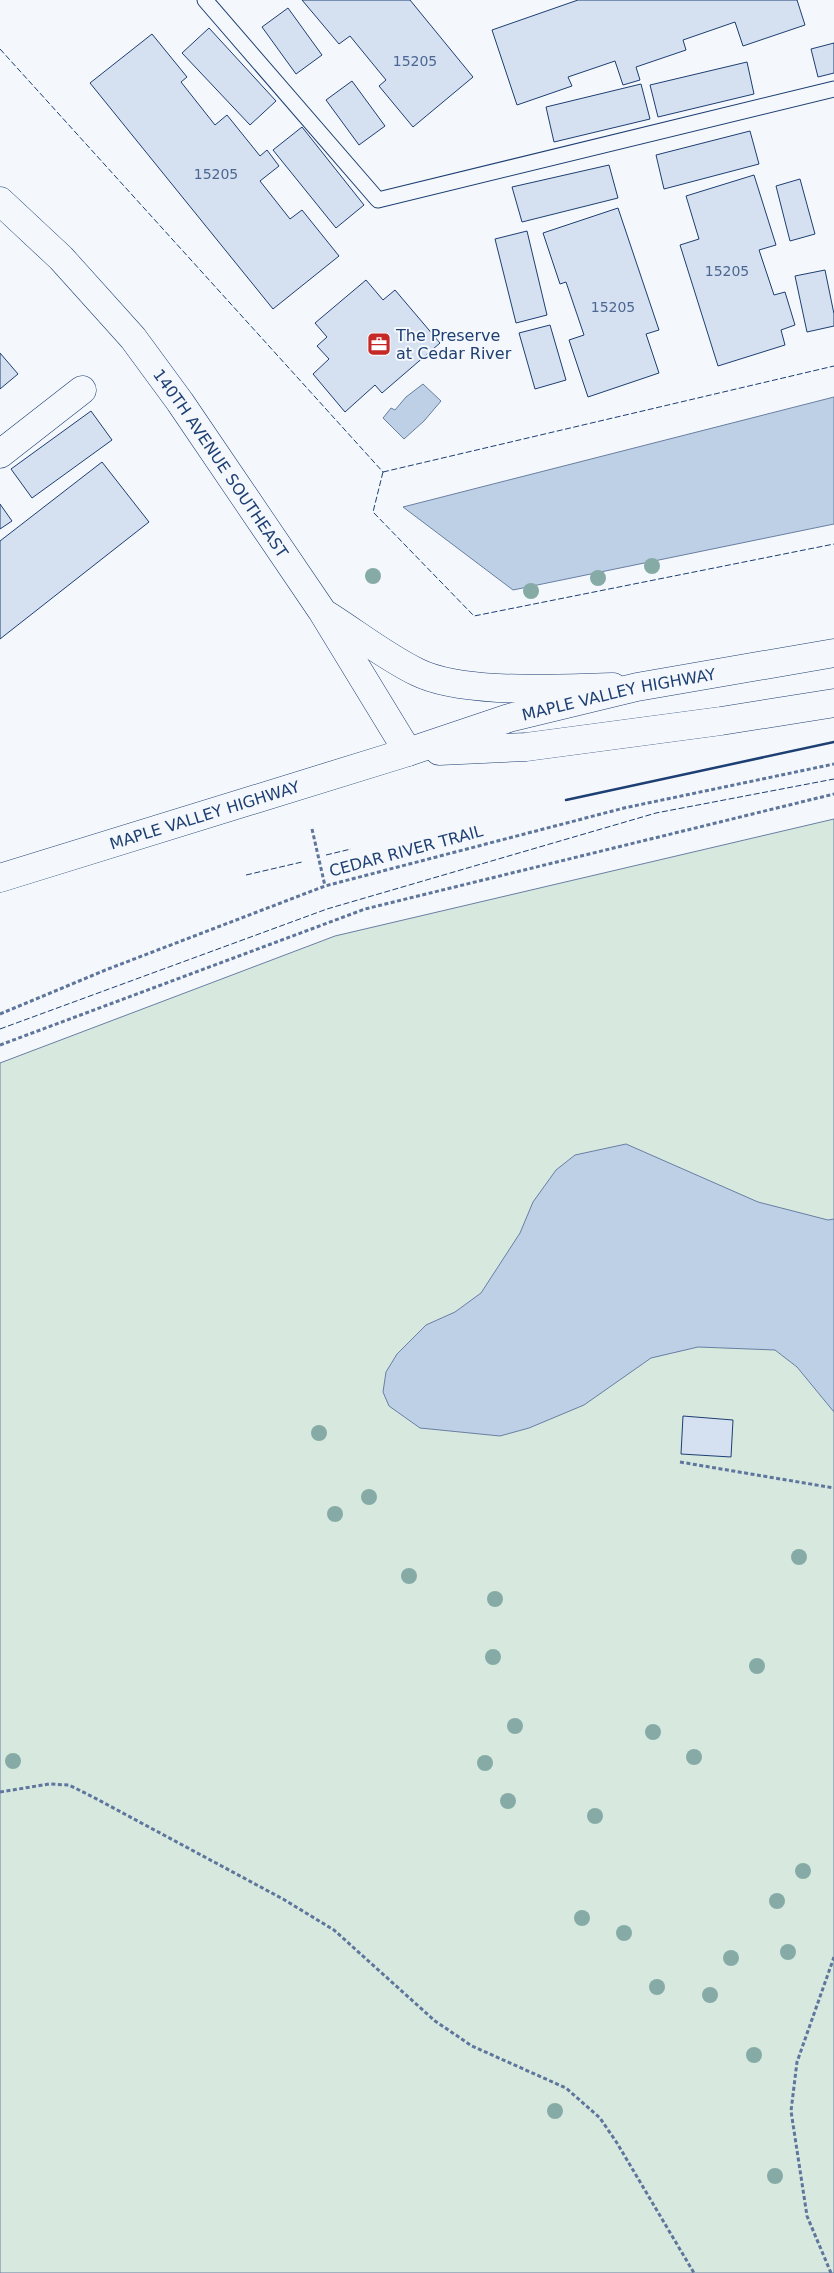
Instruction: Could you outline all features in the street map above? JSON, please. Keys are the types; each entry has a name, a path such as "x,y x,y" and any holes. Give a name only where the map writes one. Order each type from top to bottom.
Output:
{"main road":[{"name":"140TH AVENUE SOUTHEAST","path":"0,201 61,258 133,338 180,402 322,611 408,752"},
{"path":"0,454 82,390"},
{"path":"322,611 417,672 458,684 514,688 637,687"},
{"name":"MAPLE VALLEY HIGHWAY","path":"0,878 408,752 509,718 637,687 834,653"},
{"name":"MAPLE VALLEY HIGHWAY","path":"408,752 526,747 721,721 834,703"}],"lane":[{"path":"205,0 378,200 834,89"}],"path":[{"name":"CEDAR RIVER TRAIL","path":"0,1014 108,969 325,886 624,808 834,764"},
{"path":"0,1045 365,909 834,794"},
{"path":"312,829 325,886"},
{"path":"680,1462 834,1488"},
{"path":"0,1792 49,1784 69,1785 85,1793 283,1899 334,1930 435,2021 472,2046 566,2088 600,2118 617,2143 694,2273"},
{"path":"831,2273 807,2216 792,2111 797,2062 834,1957"}],"shaded area":[{"path":"834,819 834,2273 0,2273 0,1063 335,936"}],"water":[{"path":"423,384 441,401 424,421 404,439 383,418 391,408 395,410 406,397"},
{"path":"834,397 834,524 513,590 403,507"},
{"path":"626,1144 758,1202 828,1220 834,1219 834,1412 797,1367 775,1350 698,1347 651,1358 584,1405 529,1428 500,1436 420,1428 389,1406 383,1392 386,1372 397,1354 426,1325 455,1312 481,1293 520,1233 533,1202 556,1170 575,1155"}],"building":[{"path":"302,0 410,0 473,77 413,127 379,86 386,80 350,36 339,44"},
{"path":"578,0 797,0 805,25 743,46 735,22 683,40 686,50 636,67 640,80 623,85 615,61 568,77 572,86 517,105 492,30"},
{"path":"288,8 322,55 296,74 262,27"},
{"path":"209,28 276,101 250,125 182,53"},
{"path":"152,34 187,77 181,82 215,125 227,115 260,156 267,150 279,166 260,181 290,219 302,210 339,256 273,309 90,83"},
{"path":"834,43 834,73 818,77 811,49"},
{"path":"747,62 754,94 658,117 650,85"},
{"path":"352,81 385,126 359,145 326,100"},
{"path":"641,84 650,119 554,142 546,107"},
{"path":"302,127 364,205 336,228 273,150"},
{"path":"750,131 759,164 664,189 656,155"},
{"path":"609,165 618,198 522,222 512,187"},
{"path":"754,175 776,245 759,250 774,295 785,292 795,325 781,330 785,345 718,366 680,245 699,239 686,196"},
{"path":"800,179 815,234 790,241 776,186"},
{"path":"618,208 659,330 646,334 659,373 588,397 569,340 584,335 566,282 560,284 543,233"},
{"path":"527,231 547,315 516,323 495,239"},
{"path":"825,270 834,314 834,326 807,332 795,276"},
{"name":"The Preserve at Cedar River","path":"366,280 383,300 395,290 440,343 382,393 375,385 345,412 313,374 329,359 317,346 327,337 315,323"},
{"path":"550,325 566,380 535,389 519,333"},
{"path":"0,353 18,374 0,389"},
{"path":"91,411 112,440 32,498 11,469"},
{"path":"102,462 149,522 0,639 0,541"},
{"path":"0,504 12,521 0,529"},
{"path":"683,1416 733,1420 731,1457 681,1454"}],"fence":[{"path":"0,49 383,472"},
{"path":"383,472 834,366"},
{"path":"383,472 373,512 474,616 834,544"},
{"path":"0,1029 327,909 656,813 834,779"},
{"path":"326,855 351,849"},
{"path":"246,875 302,862"}],"wall":[{"path":"566,800 834,742"}],"place":[{"name":"The Preserve at Cedar River","path":"379,344"}]}
